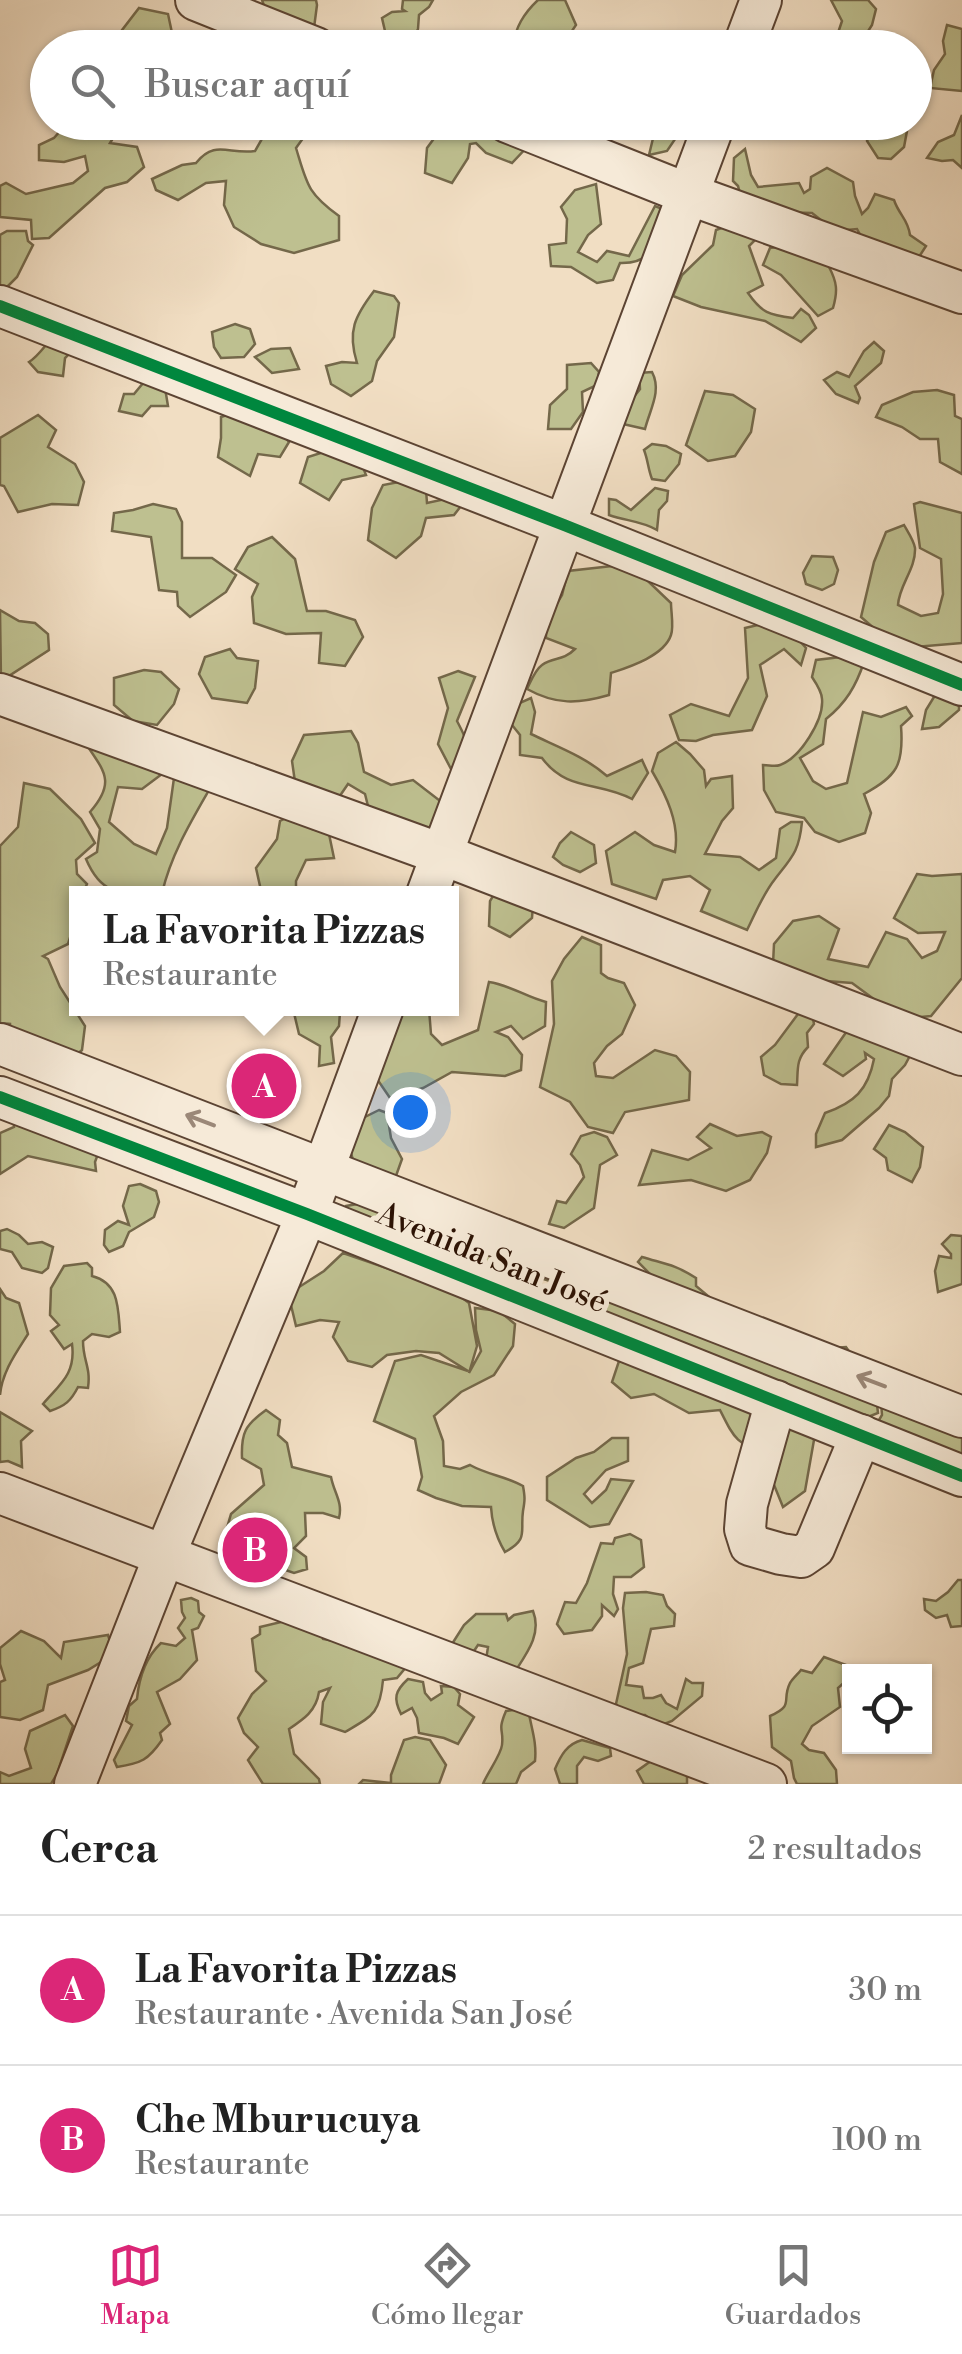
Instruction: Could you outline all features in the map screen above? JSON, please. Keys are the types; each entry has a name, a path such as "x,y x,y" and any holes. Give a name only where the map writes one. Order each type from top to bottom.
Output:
{"street":[{"path":"196,0 271,30"},
{"path":"750,30 761,0"},
{"path":"552,140 962,294"},
{"path":"429,886 708,140"},
{"path":"0,306 962,685"},
{"path":"0,694 958,1040"},
{"path":"75,1784 306,1214 381,1016"},
{"name":"Avenida San José","path":"0,1044 962,1417"},
{"name":"Avenida San José","path":"0,1097 306,1214 962,1476"},
{"path":"776,1401 746,1504 745,1529 750,1545 801,1557 814,1548 861,1435"},
{"path":"0,1493 741,1780"}],"green space":[{"path":"262,0 316,0 314,28 267,14"},
{"path":"403,0 433,0 419,15 417,30 385,30 382,18 405,11"},
{"path":"538,0 565,0 576,25 573,30 517,30"},
{"path":"831,0 868,0 876,9 869,30 839,30 842,21"},
{"path":"139,8 168,14 171,30 122,30"},
{"path":"947,25 962,29 962,91 932,88 934,70 945,54"},
{"path":"962,115 962,168 953,160 927,158 938,142 954,135"},
{"path":"50,140 112,140 110,143 137,147 144,167 127,182 105,188 49,238 32,239 31,220 0,217 0,186 6,183 26,194 73,183 88,171 85,156 64,162 39,160 39,145"},
{"path":"261,140 302,140 296,148 303,171 320,201 339,216 339,240 294,253 261,244 234,227 224,205 226,181 206,183 178,200 156,190 152,179 196,163 216,150 255,151"},
{"path":"433,140 518,140 528,146 512,163 486,153 476,143 470,144 468,158 452,183 425,173 427,148"},
{"path":"653,140 674,140 667,151 649,155"},
{"path":"905,140 904,147 891,159 878,158 867,141"},
{"path":"745,149 758,187 799,183 804,193 810,189 811,177 827,168 853,182 862,214 875,194 894,200 910,235 926,246 917,260 868,249 857,229 835,231 812,213 777,212 743,205 733,181 734,158"},
{"path":"596,184 601,224 588,235 578,252 597,262 607,251 629,256 655,206 670,212 648,255 620,263 613,280 597,283 571,267 551,266 549,245 566,243 567,219 561,207 575,190"},
{"path":"746,219 762,233 749,246 763,285 748,293 772,314 793,318 801,309 809,315 816,328 801,342 765,321 701,307 673,296 682,275 713,245 716,230"},
{"path":"26,231 33,245 17,277 6,288 0,286 0,235"},
{"path":"790,245 831,260 835,302 833,308 818,316 781,275 763,265 770,248"},
{"path":"374,291 394,296 399,303 394,337 377,361 372,381 351,396 331,384 326,366 357,363 355,324"},
{"path":"235,324 250,329 255,344 244,357 221,358 214,347 212,332"},
{"path":"56,334 72,351 65,358 63,376 38,372 29,362"},
{"path":"874,342 884,351 881,363 855,386 858,403 836,394 824,380 837,372 849,377"},
{"path":"290,348 299,369 272,373 255,357 271,349"},
{"path":"591,363 599,372 597,385 582,392 583,412 571,429 548,429 550,405 567,389 567,365"},
{"path":"652,372 655,393 645,429 623,424 626,407 640,389 639,373"},
{"path":"144,382 165,388 168,406 151,406 142,416 119,411 124,394 134,394"},
{"path":"937,390 954,395 955,416 962,419 962,474 940,462 938,439 920,439 876,417 882,405 913,392"},
{"path":"705,391 733,395 755,409 751,432 735,456 708,461 686,445"},
{"path":"242,410 273,421 289,442 280,457 258,454 250,476 218,457 221,417"},
{"path":"38,415 56,430 48,447 75,464 84,482 78,505 52,504 18,512 0,485 0,438"},
{"path":"652,444 681,454 679,464 665,481 652,479 644,450"},
{"path":"330,450 359,457 366,475 342,480 329,500 300,483 308,457"},
{"path":"420,478 427,503 441,500 445,487 468,497 454,515 426,518 421,536 396,558 368,540 372,508 383,485"},
{"path":"655,488 668,491 667,501 659,510 657,530 609,515 609,499 631,510"},
{"path":"920,502 962,513 962,643 903,648 861,617 874,562 886,532 904,525 915,556 898,605 921,616 938,613 943,594 941,559 920,548 914,504"},
{"path":"153,504 176,509 182,522 182,558 212,558 236,575 226,592 190,617 178,606 177,592 159,590 151,537 112,531 114,513"},
{"path":"272,537 295,559 307,611 326,611 355,620 363,637 345,666 319,663 321,633 286,634 254,623 252,597 258,584 235,569 248,547"},
{"path":"812,556 833,557 838,570 834,584 822,590 806,584 803,573"},
{"path":"630,564 671,603 672,628 667,642 645,660 611,673 609,695 567,701 527,689 542,665 575,649 546,638 546,622 562,595 568,571"},
{"path":"0,610 19,621 35,623 48,634 49,650 1,681"},
{"path":"762,624 787,627 806,648 801,665 784,649 760,665 767,696 752,730 696,741 679,740 670,715 691,704 729,716 748,678 745,628"},
{"path":"230,649 237,658 258,661 255,688 247,703 212,698 199,674 205,657"},
{"path":"841,657 864,662 849,694 826,719 823,744 800,758 813,781 826,789 847,783 863,712 881,717 906,707 912,716 901,726 896,768 864,794 871,813 865,833 839,842 815,832 804,818 776,812 764,790 763,765 780,765 803,747 822,708 821,693 812,677 816,660"},
{"path":"144,670 161,672 179,689 174,704 157,725 133,721 114,705 114,678"},
{"path":"458,671 475,677 457,721 466,741 465,752 451,769 438,744 448,708 439,678"},
{"path":"937,692 959,700 959,710 939,727 922,729 926,710"},
{"path":"531,698 535,712 531,734 580,757 607,776 642,760 648,773 632,799 562,776 542,758 520,755 520,735 512,725 515,705"},
{"path":"351,731 358,743 364,772 391,785 413,780 448,807 445,830 406,841 371,818 365,794 348,784 335,803 296,789 292,761 304,735"},
{"path":"81,736 159,760 162,774 142,789 118,787 109,822 134,844 156,854 167,828 174,778 209,790 176,852 164,886 106,886 86,859 97,852 100,829 90,812 104,791 100,766"},
{"path":"676,742 704,770 706,786 711,779 732,776 733,808 705,854 740,857 759,870 776,858 780,829 791,822 802,822 794,854 767,891 747,930 701,911 710,890 690,876 663,880 656,899 612,884 606,851 635,832 654,845 675,852 674,820 652,771 658,753"},
{"path":"24,783 50,789 81,819 95,843 76,860 77,874 86,886 69,886 68,944 43,956 69,1001 69,1016 79,1016 85,1026 82,1050 57,1072 10,1048 10,1024 0,1023 0,846 18,827"},
{"path":"302,815 312,829 329,834 334,858 306,860 296,886 260,886 256,868 277,839 280,821"},
{"path":"571,832 594,845 596,863 580,872 553,857"},
{"path":"917,874 962,874 962,978 931,1016 901,1019 852,983 800,979 773,964 774,944 793,921 819,916 839,929 828,959 868,967 886,932 907,939 922,958 937,951 945,932 918,933 894,918"},
{"path":"499,886 533,905 532,918 510,937 489,926 490,901"},
{"path":"582,937 601,945 601,973 624,983 635,1005 622,1034 594,1063 596,1076 613,1078 655,1050 676,1056 690,1072 689,1100 625,1112 613,1133 588,1127 570,1102 540,1087 554,1024 552,981"},
{"path":"489,982 546,1002 545,1026 523,1039 511,1026 496,1032 508,1037 522,1055 521,1070 505,1076 452,1072 423,1088 390,1098 375,1076 390,1016 430,1016 431,1034 442,1045 478,1030"},
{"path":"798,1014 812,1014 814,1024 807,1033 808,1047 800,1060 797,1085 781,1084 764,1075 761,1057"},
{"path":"295,1016 340,1016 339,1026 331,1037 334,1063 319,1066 320,1046 299,1034"},
{"path":"847,1031 913,1050 892,1079 889,1096 879,1108 842,1140 816,1147 816,1134 825,1113 858,1094 874,1059 865,1053 866,1059 843,1076 824,1064"},
{"path":"13,1104 104,1138 95,1162 96,1171 28,1156 0,1174 0,1133 14,1127"},
{"path":"379,1110 387,1113 391,1138 402,1159 392,1187 356,1172 348,1141 355,1122"},
{"path":"710,1124 737,1136 762,1132 771,1137 767,1153 750,1180 726,1191 691,1180 639,1185 652,1150 688,1160 711,1148 697,1137"},
{"path":"889,1125 923,1147 920,1167 912,1182 888,1170 886,1158 874,1149"},
{"path":"594,1132 607,1137 617,1155 600,1165 594,1208 564,1228 549,1224 557,1201 566,1203 584,1177 571,1154 581,1136"},
{"path":"140,1184 156,1191 159,1202 154,1217 129,1232 123,1246 109,1252 104,1245 105,1230 118,1221 129,1225 123,1206 129,1186"},
{"path":"381,1200 505,1253 494,1267 483,1270 342,1210"},
{"path":"7,1229 28,1244 42,1242 53,1247 48,1268 42,1273 22,1268 12,1252 0,1249 0,1231"},
{"path":"951,1235 962,1236 962,1284 938,1292 935,1271 939,1256 951,1258 942,1244"},
{"path":"343,1253 453,1291 469,1303 477,1346 469,1373 481,1351 475,1308 499,1311 515,1324 513,1346 494,1375 461,1392 434,1416 443,1441 444,1466 460,1469 470,1465 523,1486 522,1535 505,1552 495,1530 491,1507 462,1506 418,1490 422,1477 415,1439 374,1421 395,1361 421,1355 468,1371 439,1353 416,1351 387,1355 372,1367 348,1361 333,1337 339,1322 320,1320 296,1326 290,1301 296,1289"},
{"path":"642,1257 696,1278 696,1286 714,1301 643,1284 649,1273 638,1262"},
{"path":"87,1263 92,1276 112,1290 120,1332 109,1337 92,1334 83,1341 88,1388 78,1387 67,1402 50,1411 43,1404 65,1378 73,1354 72,1344 64,1349 51,1331 59,1325 50,1315 51,1288 64,1266"},
{"path":"537,1277 578,1284 772,1352 846,1347 875,1388 878,1413 828,1433 794,1410 814,1440 805,1491 783,1507 772,1480 769,1455 738,1439 720,1410 689,1413 654,1394 631,1398 612,1382 619,1361 642,1367 578,1307 563,1285"},
{"path":"0,1289 6,1298 19,1303 28,1334 7,1371 0,1395"},
{"path":"881,1402 962,1413 962,1457 876,1425 882,1415"},
{"path":"266,1410 280,1420 278,1435 287,1443 292,1467 331,1477 340,1507 339,1518 305,1513 306,1536 294,1548 306,1557 307,1569 294,1573 259,1561 231,1561 222,1545 231,1514 264,1485 261,1469 242,1458 242,1449 246,1430"},
{"path":"0,1412 32,1431 21,1441 22,1467 0,1462"},
{"path":"612,1438 628,1438 628,1461 606,1470 584,1494 592,1503 611,1479 633,1481 609,1524 590,1527 547,1500 547,1477"},
{"path":"630,1534 641,1540 644,1567 631,1577 614,1577 613,1594 618,1609 614,1616 602,1605 602,1616 592,1630 564,1634 557,1624 565,1602 576,1603 601,1543 613,1544 615,1538"},
{"path":"962,1580 962,1626 951,1627 947,1615 936,1618 925,1610 924,1599 936,1601"},
{"path":"625,1593 663,1595 675,1614 674,1626 651,1629 643,1663 629,1668 626,1685 642,1687 644,1698 661,1695 677,1709 686,1679 703,1683 702,1696 672,1721 659,1726 645,1715 624,1715 616,1704 627,1654"},
{"path":"181,1600 198,1601 199,1612 204,1616 198,1628 192,1630 197,1660 180,1679 157,1692 170,1724 160,1733 162,1740 148,1756 117,1767 114,1760 132,1725 126,1721 129,1706 137,1699 144,1668 161,1643 176,1646 185,1638 178,1628 185,1618"},
{"path":"533,1611 534,1635 514,1673 486,1660 488,1647 478,1645 470,1657 452,1644 476,1614 506,1614 508,1620"},
{"path":"306,1616 316,1624 323,1639 354,1645 407,1666 397,1678 383,1680 373,1713 345,1732 321,1724 323,1702 330,1688 319,1692 312,1709 289,1729 294,1754 320,1784 263,1784 248,1760 258,1747 244,1733 238,1718 252,1694 266,1681 256,1671 252,1639 260,1634 260,1627"},
{"path":"21,1631 44,1641 61,1658 64,1642 108,1635 114,1654 88,1670 48,1685 43,1710 20,1720 0,1717 0,1682 5,1680 0,1648"},
{"path":"824,1657 843,1664 842,1684 838,1688 840,1707 812,1726 802,1744 824,1753 836,1770 837,1784 797,1784 791,1761 772,1747 770,1716 785,1705 790,1683 801,1670 812,1673"},
{"path":"408,1679 423,1682 431,1700 442,1693 441,1686 454,1687 460,1694 458,1705 474,1717 458,1744 419,1733 412,1708 401,1714 397,1695"},
{"path":"528,1708 535,1761 521,1772 516,1784 483,1784 501,1749 506,1711"},
{"path":"65,1715 73,1726 51,1784 0,1784 0,1772 9,1776 31,1768 25,1749 30,1731"},
{"path":"404,1740 430,1740 446,1765 439,1784 359,1784 363,1780 391,1783"},
{"path":"582,1740 610,1748 611,1756 598,1761 584,1757 577,1766 577,1784 560,1784 555,1769 560,1759 568,1747"},
{"path":"658,1756 687,1771 687,1784 644,1784 637,1771"}],"cycle path":[{"path":"0,306 962,685"},
{"path":"0,1097 307,1214 962,1476"}],"place":[{"name":"La Favorita Pizzas","path":"264,1086"},
{"name":"Che Mburucuya","path":"255,1550"}]}
